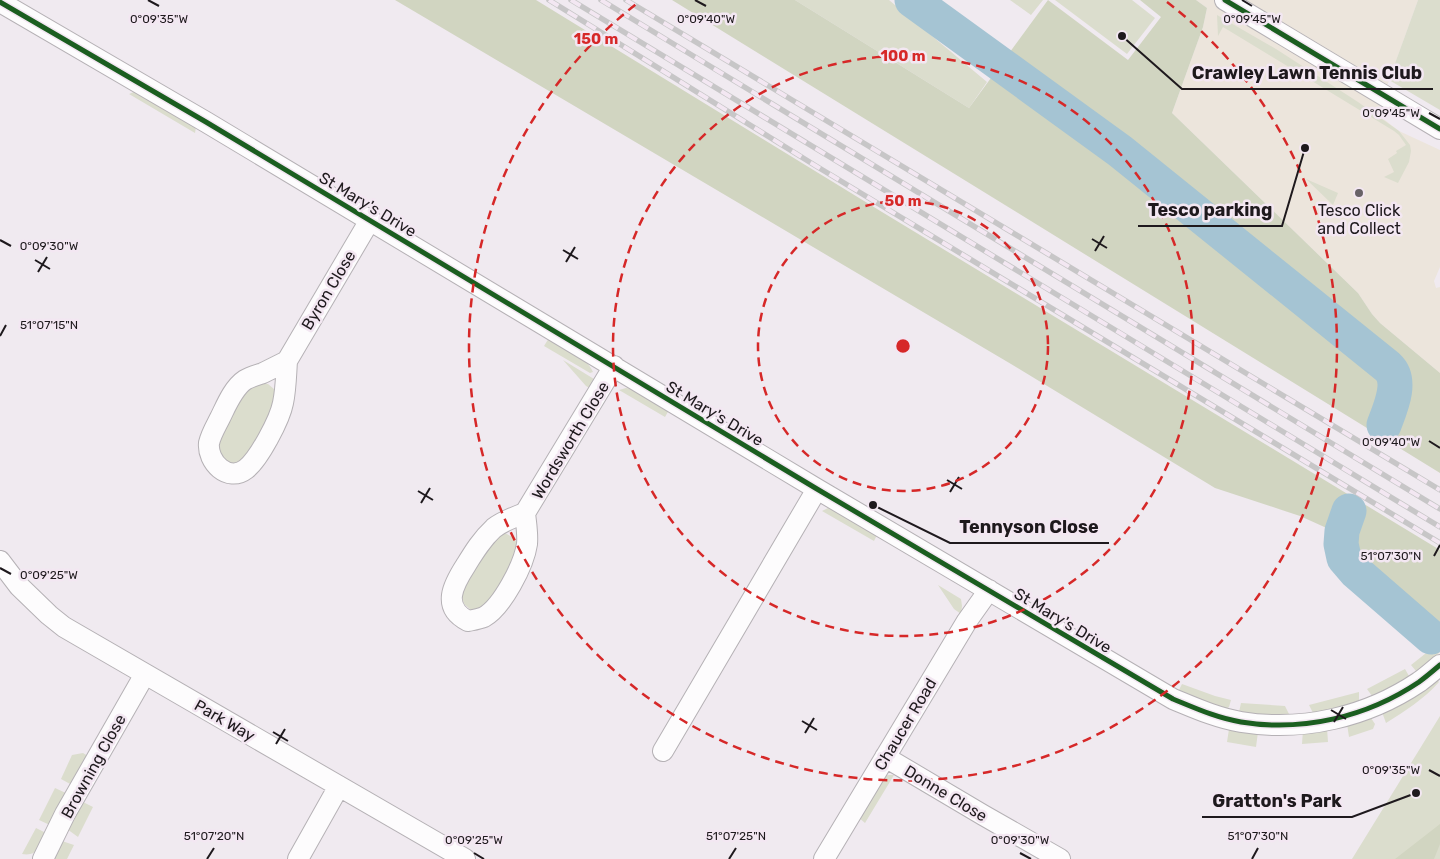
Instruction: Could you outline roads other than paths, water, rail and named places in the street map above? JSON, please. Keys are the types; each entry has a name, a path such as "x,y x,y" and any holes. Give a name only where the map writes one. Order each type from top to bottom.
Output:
{"street":[{"path":"1225,0 1440,129"},
{"name":"St Mary's Drive","path":"0,2 206,122 817,489 1173,699 1205,712 1241,722 1277,725 1318,722 1351,715 1383,702 1419,682 1440,665"},
{"name":"Byron Close","path":"287,361 245,380 238,386 210,441 210,456 219,468 236,474 245,470 254,461 262,448 283,404 287,361 370,220"},
{"name":"Wordsworth Close","path":"525,513 509,519 496,527 481,541 454,584 452,595 454,608 459,616 468,621 483,617 502,598 516,573 527,544 525,513 614,366"},
{"path":"662,752 817,489"},
{"name":"Park Way","path":"0,561 19,586 49,615 70,630 466,859"},
{"name":"Chaucer Road","path":"824,859 967,621 989,590"},
{"name":"Browning Close","path":"43,859 65,814 145,674"},
{"name":"Donne Close","path":"885,757 1060,859"},
{"path":"298,859 339,786"}],"waterway":[{"path":"912,0 1120,151 1388,367 1395,380 1395,387 1392,403 1384,425"},
{"path":"1349,511 1342,531 1341,544 1344,558 1356,572 1431,637"}],"railway":[{"path":"549,0 816,166 1440,543"},
{"path":"571,0 1440,527"},
{"path":"601,0 1440,509"},
{"path":"626,0 1440,490"}],"place":[{"name":"Crawley Lawn Tennis Club","path":"1122,36"},
{"name":"Tesco parking","path":"1305,148"},
{"name":"Tesco Click and Collect","path":"1359,193"},
{"name":"Tennyson Close","path":"873,505"},
{"name":"Gratton's Park","path":"1416,793"}]}
